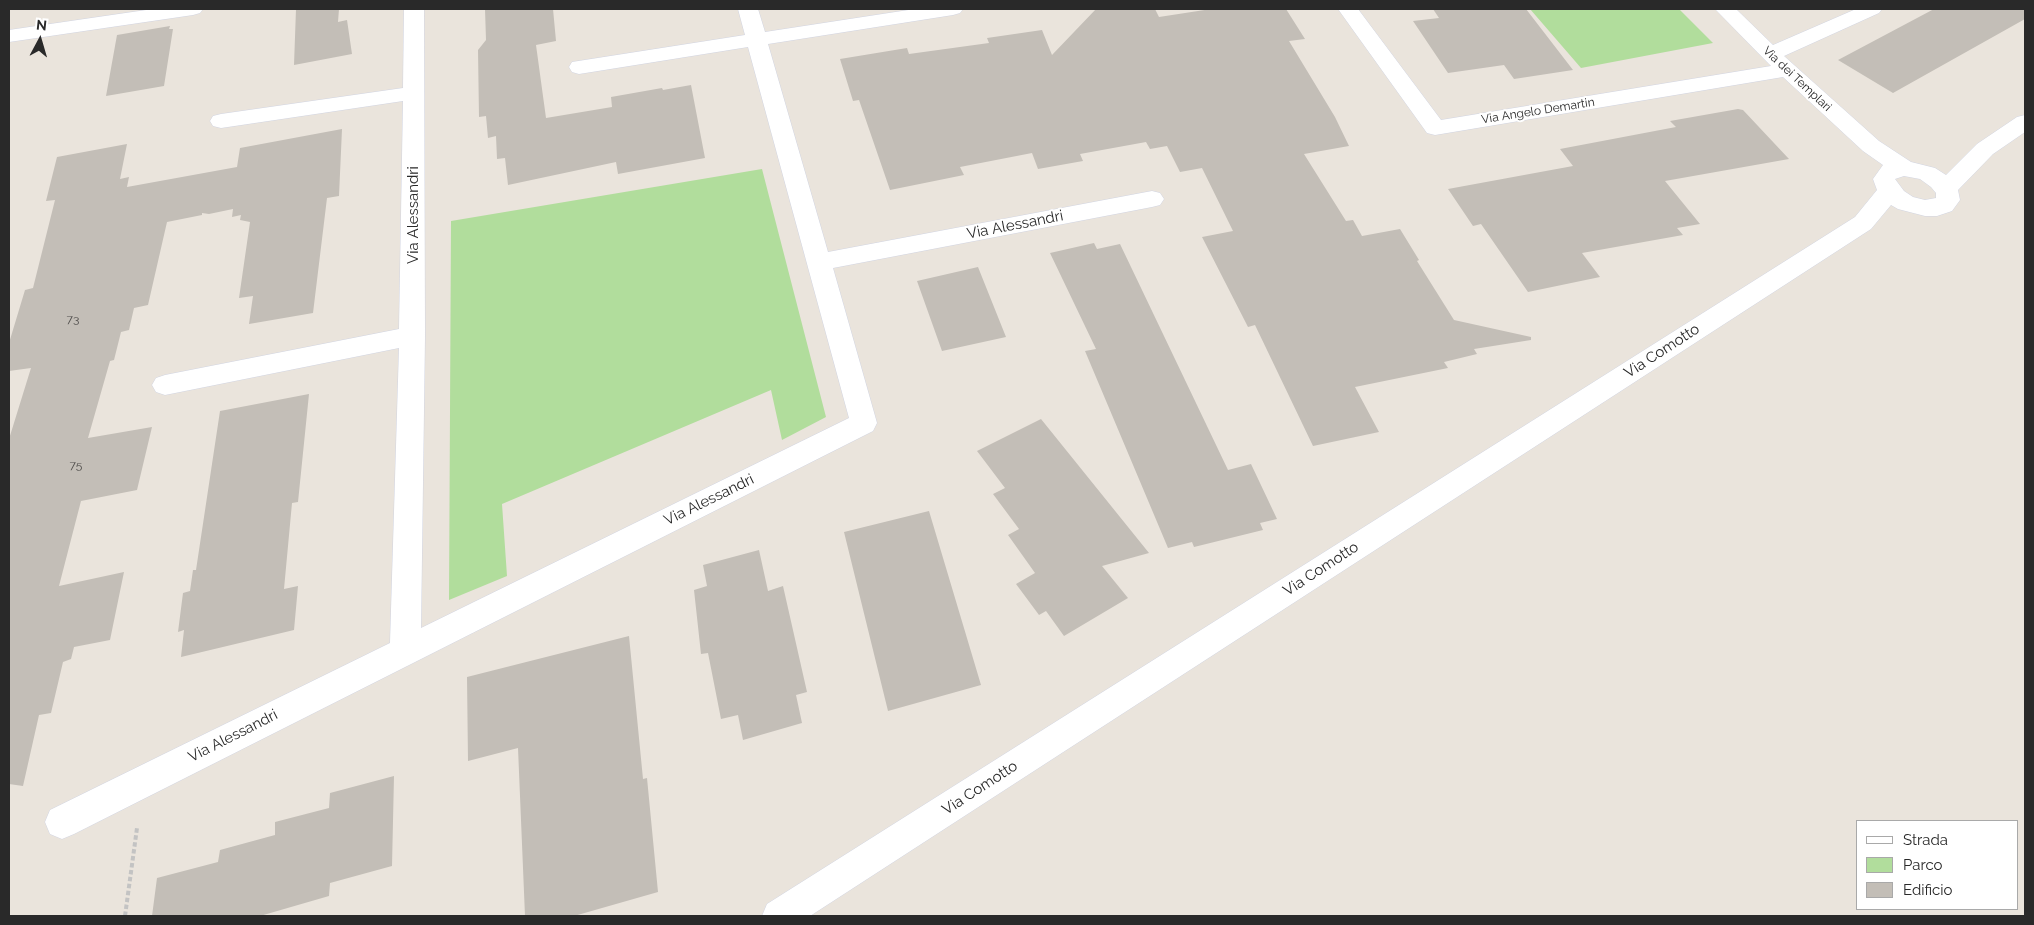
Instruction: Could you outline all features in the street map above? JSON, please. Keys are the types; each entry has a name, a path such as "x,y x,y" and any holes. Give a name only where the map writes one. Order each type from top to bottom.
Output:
{"street":[{"path":"9,36 193,9"},
{"name":"Via Alessandri","path":"405,650 412,336 414,9"},
{"name":"Via Alessandri","path":"62,822 864,423 748,9"},
{"path":"578,67 953,9"},
{"name":"Via Angelo Demartin","path":"1348,9 1435,128 1787,70"},
{"name":"Via dei Templari","path":"1725,9 1787,70 1872,146 1899,175"},
{"path":"1770,54 1872,9"},
{"path":"221,121 413,93"},
{"path":"1899,175 1933,177 1946,188 1984,149 2025,122"},
{"path":"1899,175 1984,149"},
{"path":"1899,175 1906,203 1925,208"},
{"name":"Via Comotto","path":"1863,223 1899,175"},
{"name":"Via Comotto","path":"779,916 1863,223 1925,208 1937,208 1944,205 1948,200 1946,188"},
{"name":"Via Alessandri","path":"819,262 1152,199"},
{"path":"165,385 412,336"}],"path":[{"path":"126,916 143,782"}],"green space":[{"path":"1530,9 1679,9 1713,43 1581,68"},
{"path":"762,169 826,417 782,440 771,390 502,504 507,576 449,600 451,221"}],"building":[{"path":"296,9 339,9 338,22 347,20 352,54 294,65"},
{"path":"485,9 553,9 556,41 536,45 546,118 612,107 611,97 691,85 705,158 618,174 616,162 508,185 505,158 497,159 496,136 488,138 486,116 479,117 478,50 486,40"},
{"path":"1096,9 1155,9 1159,17 1211,9 1286,9 1305,39 1289,41 1335,117 1349,146 1304,154 1346,221 1353,220 1362,236 1400,229 1419,260 1417,261 1454,320 1531,337 1531,340 1474,349 1477,354 1444,362 1448,368 1355,387 1379,432 1313,446 1255,325 1248,327 1202,237 1233,231 1202,168 1180,172 1167,146 1150,149 1146,142 1080,154 1083,161 1038,169 1032,153 960,167 964,175 890,190 859,100 853,101 840,59 907,48 909,54 989,43 987,38 1042,30 1052,55"},
{"path":"1433,9 1526,9 1573,70 1514,79 1504,65 1448,73 1413,21 1439,18"},
{"path":"1934,9 2025,9 2025,19 1893,93 1838,60"},
{"path":"170,26 169,29 173,29 164,86 106,96 117,35"},
{"path":"1738,109 1743,110 1789,159 1665,181 1700,224 1677,228 1683,235 1582,253 1600,277 1528,292 1481,224 1473,226 1448,189 1573,166 1560,149 1676,127 1670,121"},
{"path":"342,129 339,196 327,198 313,313 249,324 253,296 239,298 250,222 240,220 241,215 232,217 233,209 209,214 202,213 202,215 167,222 148,305 134,308 129,330 121,332 114,360 110,361 88,438 152,427 137,490 81,501 59,586 124,572 110,640 74,647 71,659 63,662 51,713 39,715 23,786 9,784 9,439 31,368 9,371 9,343 25,290 33,288 55,200 46,201 57,157 127,144 120,179 129,177 127,187 237,167 240,148"},
{"path":"1094,243 1097,249 1120,244 1228,470 1251,464 1277,519 1260,523 1263,530 1194,547 1192,542 1168,548 1085,351 1096,349 1050,253"},
{"path":"978,267 1006,337 942,351 917,281"},
{"path":"309,394 298,502 292,503 284,589 298,586 294,630 181,657 184,630 178,632 183,593 190,591 193,570 196,570 220,411"},
{"path":"1041,419 1149,553 1102,566 1128,598 1064,636 1046,611 1039,615 1016,584 1035,573 1008,535 1019,529 993,494 1005,488 977,451"},
{"path":"929,511 981,685 888,711 844,532"},
{"path":"759,550 768,591 783,586 807,692 796,695 802,723 743,740 738,715 721,719 708,653 701,654 694,590 707,586 703,565"},
{"path":"629,636 643,779 647,778 658,892 574,916 525,916 518,748 468,761 467,677"},
{"path":"394,776 392,866 330,883 329,896 260,916 152,916 157,878 218,862 220,850 275,835 275,822 329,808 330,793"}]}
